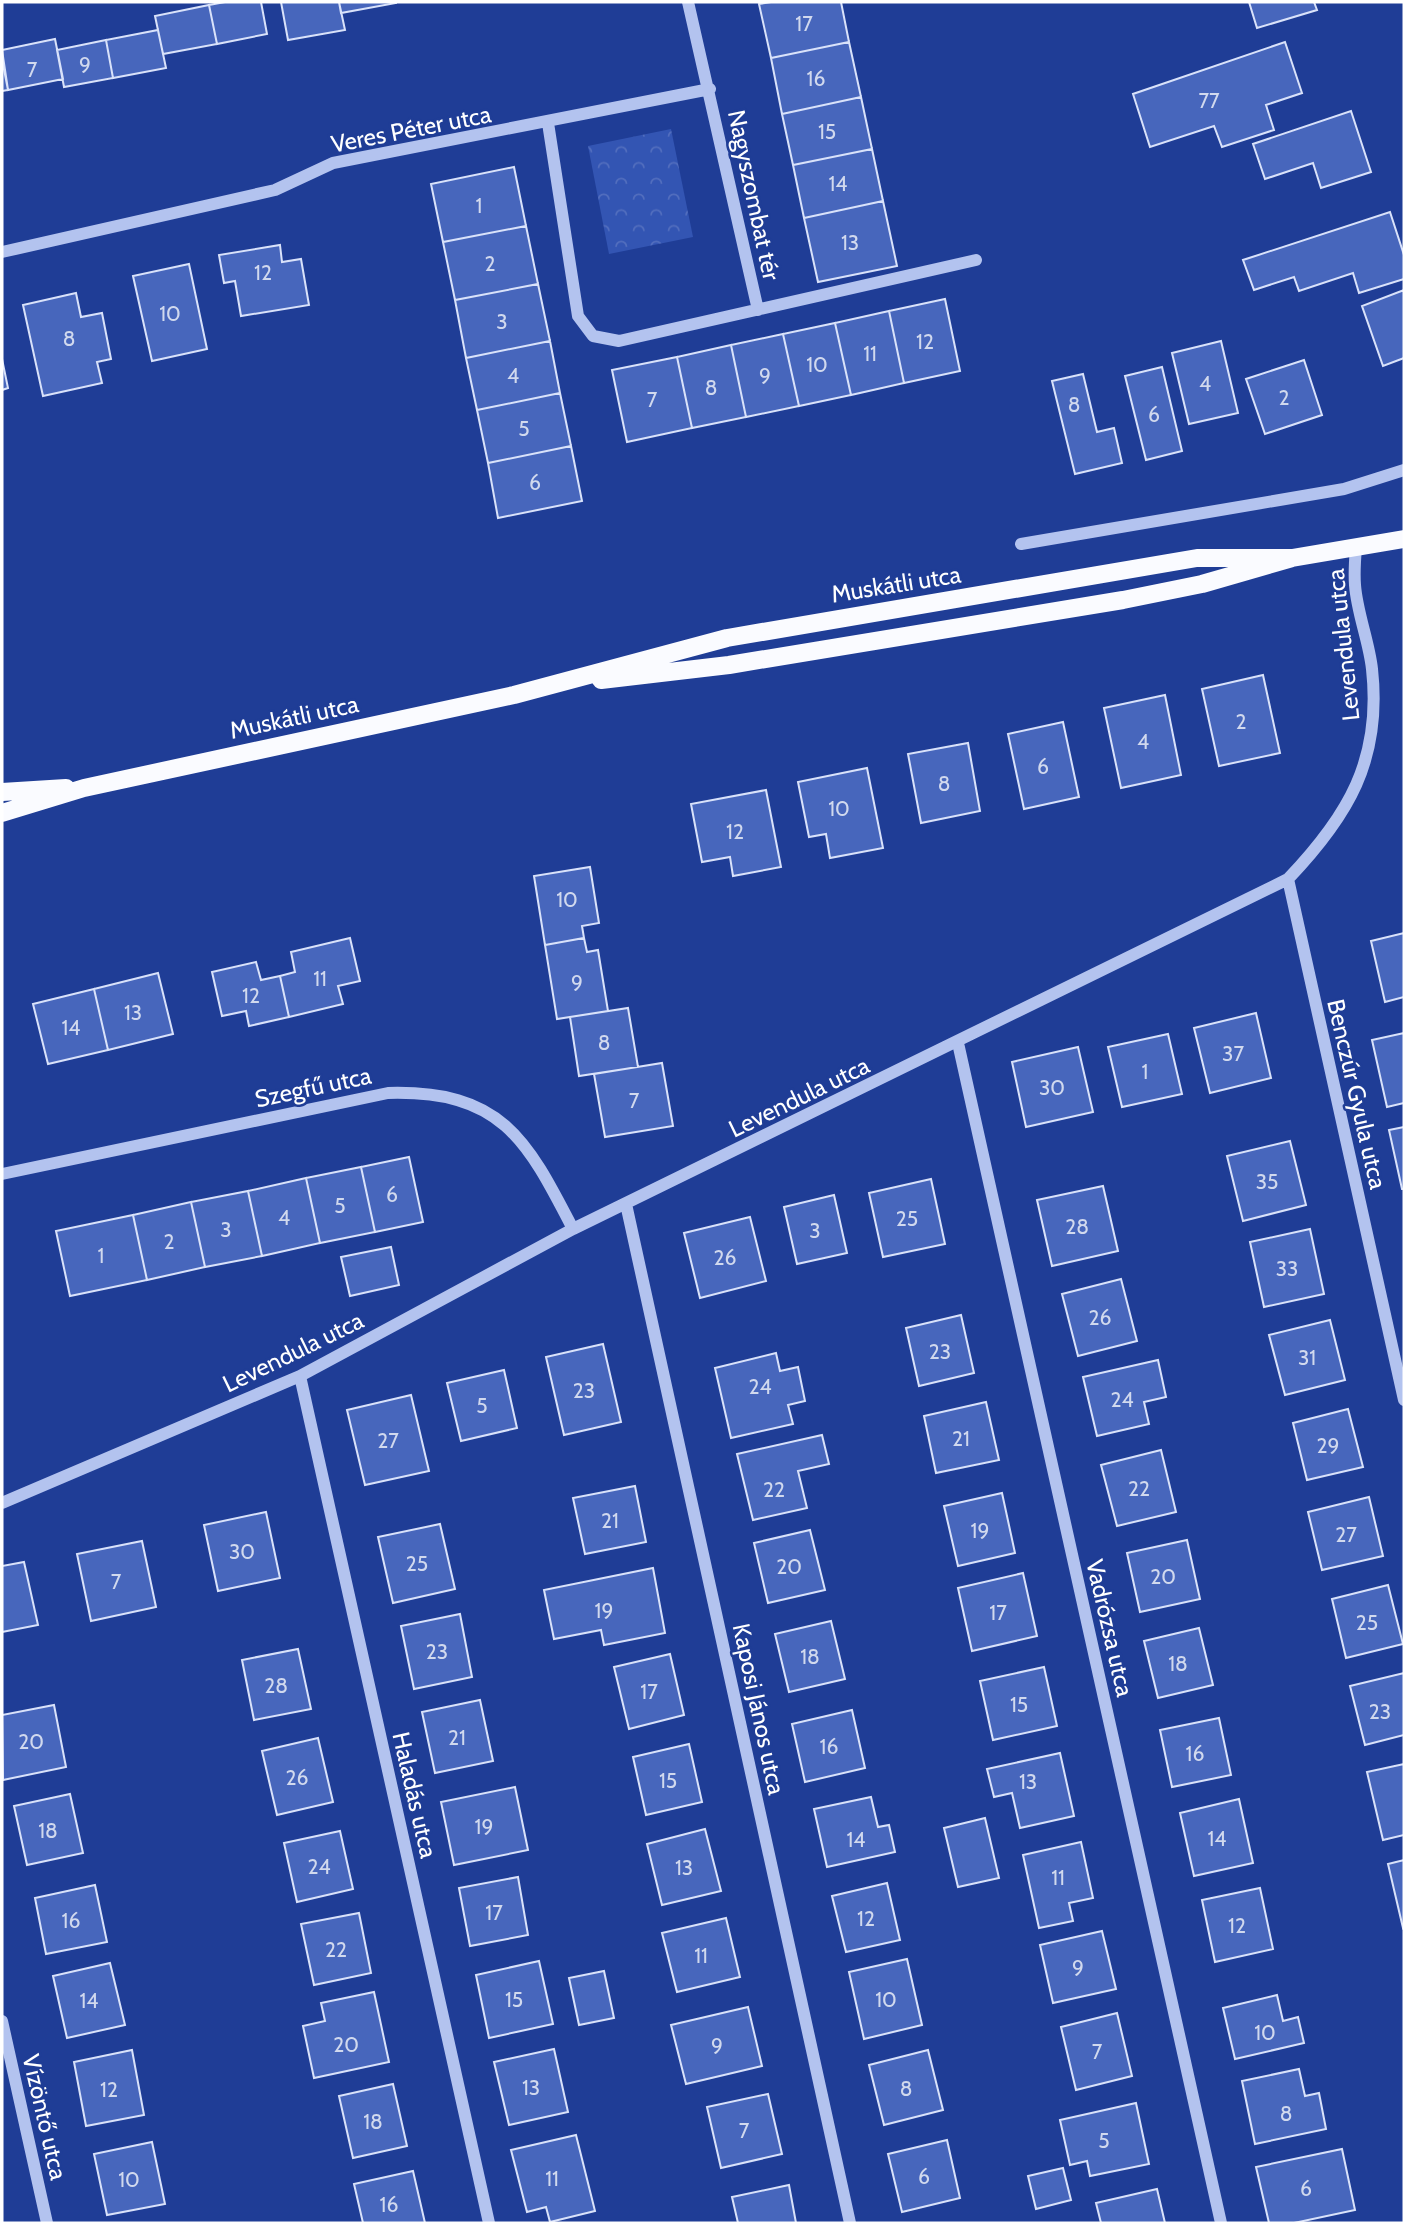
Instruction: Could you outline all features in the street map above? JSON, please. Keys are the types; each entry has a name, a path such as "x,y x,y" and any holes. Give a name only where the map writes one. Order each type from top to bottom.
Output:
{"main road":[{"name":"Muskátli utca","path":"2,813 84,788 514,695 601,680 729,665 1123,600 1202,584 1292,558 1404,539"},
{"name":"Muskátli utca","path":"514,695 708,642 818,622 1198,558 1292,558"},
{"name":"Muskátli utca","path":"2,792 84,788"}],"street":[{"name":"Nagyszombat tér","path":"688,2 710,89 758,310"},
{"name":"Veres Péter utca","path":"2,253 275,190 333,163 548,123 710,89"},
{"name":"Nagyszombat tér","path":"548,123 578,316 593,336 619,341 976,260"},
{"path":"1021,544 1344,489 1404,470"},
{"name":"Levendula utca","path":"2,1503 300,1376 573,1229 1287,879 1333,829 1361,778 1373,731 1372,667 1355,585 1356,547"},
{"name":"Benczúr Gyula utca","path":"1287,879 1404,1400"},
{"name":"Vadrózsa utca","path":"958,1042 1222,2223"},
{"name":"Szegfű utca","path":"2,1174 388,1093 426,1092 470,1103 509,1127 537,1160 573,1229"},
{"name":"Kaposi János utca","path":"626,1204 850,2223"},
{"name":"Haladás utca","path":"300,1376 489,2223"},
{"name":"Vízöntő utca","path":"2,2021 47,2223"}],"green space":[{"path":"671,129 693,237 609,254 588,146"}],"building":[{"path":"261,2 267,34 217,44 209,5"},
{"path":"281,2 339,2 345,30 288,40"},
{"path":"339,2 396,2 396,3 341,13"},
{"path":"841,2 849,42 771,58 759,4"},
{"path":"1249,2 1314,2 1317,10 1257,28"},
{"path":"209,5 217,44 163,54 155,16"},
{"path":"158,30 166,68 113,78 106,40"},
{"path":"55,39 63,79 8,90 2,50"},
{"path":"106,40 113,78 64,87 57,50"},
{"path":"849,42 861,97 782,114 771,58"},
{"path":"1285,42 1302,93 1266,105 1274,130 1222,147 1214,126 1150,147 1133,94"},
{"path":"2,59 8,90 2,91"},
{"path":"861,97 872,149 793,165 782,114"},
{"path":"1351,111 1371,172 1321,188 1313,163 1265,179 1253,144"},
{"path":"872,149 883,201 804,218 793,165"},
{"path":"514,167 526,226 443,242 431,184"},
{"path":"883,201 897,266 818,282 804,218"},
{"path":"1390,212 1404,255 1404,279 1359,293 1353,273 1299,291 1294,277 1254,290 1243,260"},
{"path":"526,226 538,284 455,300 443,242"},
{"path":"280,245 282,262 301,259 309,305 241,316 235,281 224,283 219,255"},
{"path":"189,264 207,349 152,361 133,276"},
{"path":"538,284 550,341 466,358 455,300"},
{"path":"1404,290 1404,358 1383,366 1362,306"},
{"path":"76,293 81,317 102,313 111,359 97,362 102,383 43,396 23,305"},
{"path":"945,299 960,371 904,383 889,311"},
{"path":"889,311 904,383 851,395 835,323"},
{"path":"835,323 851,395 799,406 783,334"},
{"path":"783,334 799,406 746,417 731,345"},
{"path":"550,341 560,393 477,410 466,358"},
{"path":"1221,341 1238,413 1189,424 1172,353"},
{"path":"731,345 746,417 692,428 677,357"},
{"path":"677,357 692,428 627,442 612,370"},
{"path":"2,359 8,388 2,390"},
{"path":"1304,360 1322,415 1265,434 1246,379"},
{"path":"1162,367 1182,451 1146,460 1125,376"},
{"path":"1083,374 1097,432 1114,428 1122,463 1075,474 1052,381"},
{"path":"560,393 571,446 488,463 477,410"},
{"path":"571,446 582,501 498,518 488,463"},
{"path":"1263,675 1280,753 1219,766 1202,689"},
{"path":"1165,695 1181,775 1121,788 1104,708"},
{"path":"1063,722 1079,797 1024,809 1008,734"},
{"path":"968,743 980,811 921,823 908,754"},
{"path":"867,768 883,848 830,858 826,834 809,837 798,782"},
{"path":"766,790 781,867 733,876 730,857 702,862 691,804"},
{"path":"590,867 599,923 582,926 584,938 545,945 534,876"},
{"path":"1404,933 1404,997 1385,1002 1371,941"},
{"path":"350,938 360,981 338,986 343,1004 289,1017 280,976 295,972 291,952"},
{"path":"584,938 587,952 598,950 608,1011 557,1019 545,945"},
{"path":"256,962 261,980 280,976 289,1017 249,1026 246,1011 222,1016 212,972"},
{"path":"158,973 173,1034 108,1050 94,989"},
{"path":"94,989 108,1050 48,1064 33,1004"},
{"path":"628,1008 638,1067 579,1076 570,1017"},
{"path":"1256,1013 1271,1078 1210,1093 1194,1028"},
{"path":"1404,1033 1404,1103 1387,1107 1372,1040"},
{"path":"1168,1034 1182,1094 1122,1107 1108,1047"},
{"path":"1078,1047 1093,1112 1026,1127 1012,1062"},
{"path":"662,1063 673,1126 605,1137 594,1074"},
{"path":"1404,1127 1404,1189 1402,1189 1389,1130"},
{"path":"1290,1141 1306,1205 1243,1221 1227,1156"},
{"path":"409,1157 423,1222 375,1232 361,1167"},
{"path":"361,1167 375,1232 320,1243 306,1178"},
{"path":"306,1178 320,1243 262,1256 248,1191"},
{"path":"931,1179 945,1244 883,1257 869,1193"},
{"path":"1103,1186 1118,1251 1052,1266 1037,1200"},
{"path":"248,1191 262,1256 205,1267 191,1202"},
{"path":"834,1195 847,1253 797,1264 784,1207"},
{"path":"191,1202 205,1267 147,1280 133,1215"},
{"path":"133,1215 147,1280 70,1296 56,1231"},
{"path":"750,1217 766,1281 700,1298 684,1233"},
{"path":"1310,1229 1324,1294 1264,1307 1250,1242"},
{"path":"391,1247 399,1285 350,1296 341,1257"},
{"path":"1121,1279 1137,1341 1078,1356 1062,1294"},
{"path":"961,1315 974,1373 919,1386 906,1328"},
{"path":"1330,1320 1345,1380 1285,1395 1269,1335"},
{"path":"603,1344 621,1422 564,1435 546,1357"},
{"path":"776,1353 780,1371 798,1367 805,1401 788,1405 793,1424 731,1438 715,1368"},
{"path":"1158,1360 1166,1397 1144,1402 1149,1424 1097,1436 1083,1377"},
{"path":"504,1370 517,1428 461,1441 447,1383"},
{"path":"411,1395 429,1471 365,1485 347,1410"},
{"path":"986,1402 999,1460 936,1473 924,1416"},
{"path":"1348,1409 1363,1467 1307,1480 1293,1423"},
{"path":"822,1435 829,1464 798,1471 807,1508 753,1520 737,1454"},
{"path":"1161,1450 1176,1512 1117,1526 1101,1465"},
{"path":"635,1486 646,1542 585,1554 573,1498"},
{"path":"1002,1493 1015,1553 958,1566 944,1506"},
{"path":"1369,1497 1383,1556 1322,1570 1308,1512"},
{"path":"266,1512 280,1578 218,1591 204,1525"},
{"path":"440,1524 455,1589 393,1603 378,1537"},
{"path":"810,1530 825,1590 768,1603 754,1543"},
{"path":"1187,1540 1200,1599 1140,1612 1127,1553"},
{"path":"142,1541 156,1607 91,1621 77,1554"},
{"path":"24,1562 38,1625 2,1632 2,1566"},
{"path":"653,1568 665,1633 604,1645 601,1630 554,1639 544,1590"},
{"path":"1023,1573 1037,1636 972,1651 958,1588"},
{"path":"1388,1585 1403,1644 1346,1658 1332,1599"},
{"path":"460,1614 472,1677 414,1689 401,1626"},
{"path":"831,1621 845,1679 789,1692 775,1634"},
{"path":"1199,1628 1213,1685 1158,1698 1144,1641"},
{"path":"298,1649 311,1709 254,1720 242,1660"},
{"path":"670,1654 684,1715 629,1729 614,1667"},
{"path":"1044,1667 1057,1726 993,1740 980,1681"},
{"path":"1404,1673 1404,1735 1365,1745 1350,1686"},
{"path":"480,1700 493,1761 435,1773 422,1712"},
{"path":"54,1705 66,1767 3,1780 2,1715"},
{"path":"852,1710 865,1768 805,1782 792,1724"},
{"path":"1219,1718 1231,1775 1172,1787 1160,1730"},
{"path":"318,1738 333,1802 277,1815 262,1751"},
{"path":"689,1744 702,1802 646,1815 633,1757"},
{"path":"1060,1753 1074,1816 1020,1828 1012,1793 994,1797 987,1769"},
{"path":"1404,1764 1404,1835 1383,1840 1367,1772"},
{"path":"515,1787 528,1850 454,1865 441,1802"},
{"path":"70,1794 83,1853 27,1865 14,1806"},
{"path":"871,1797 878,1827 889,1825 895,1852 827,1867 814,1809"},
{"path":"1239,1799 1253,1863 1194,1876 1180,1813"},
{"path":"985,1818 999,1878 958,1887 944,1828"},
{"path":"705,1829 721,1891 662,1905 647,1844"},
{"path":"340,1831 353,1889 297,1902 284,1843"},
{"path":"1081,1842 1093,1898 1069,1903 1073,1921 1039,1928 1023,1855"},
{"path":"1404,1860 1404,1927 1403,1928 1388,1864"},
{"path":"518,1877 528,1935 470,1946 459,1888"},
{"path":"887,1883 900,1940 846,1952 832,1896"},
{"path":"95,1885 107,1942 46,1954 35,1898"},
{"path":"1260,1888 1273,1949 1215,1962 1202,1900"},
{"path":"359,1913 371,1973 314,1985 301,1924"},
{"path":"726,1918 740,1977 677,1992 662,1933"},
{"path":"1102,1931 1116,1989 1053,2003 1040,1945"},
{"path":"907,1959 922,2025 864,2039 849,1972"},
{"path":"539,1961 553,2024 489,2038 476,1975"},
{"path":"110,1963 125,2025 67,2038 53,1976"},
{"path":"604,1971 614,2018 579,2025 569,1978"},
{"path":"374,1992 389,2062 314,2078 303,2026 325,2021 321,2003"},
{"path":"1277,1995 1283,2021 1298,2017 1304,2043 1235,2059 1223,2008"},
{"path":"748,2007 762,2066 686,2084 671,2025"},
{"path":"1117,2013 1132,2076 1076,2090 1061,2027"},
{"path":"554,2049 568,2112 509,2125 494,2062"},
{"path":"132,2050 144,2115 86,2126 74,2062"},
{"path":"928,2050 943,2110 884,2125 869,2065"},
{"path":"1299,2069 1305,2096 1319,2093 1326,2129 1255,2144 1242,2081"},
{"path":"393,2084 407,2146 353,2158 339,2096"},
{"path":"768,2094 782,2154 721,2168 707,2107"},
{"path":"1136,2103 1149,2164 1090,2176 1087,2161 1070,2165 1060,2120"},
{"path":"576,2135 595,2211 550,2222 546,2207 527,2212 511,2150"},
{"path":"947,2140 960,2198 902,2212 888,2154"},
{"path":"152,2142 165,2204 107,2215 94,2154"},
{"path":"1342,2149 1355,2210 1294,2223 1269,2223 1256,2167"},
{"path":"1063,2168 1071,2200 1036,2209 1028,2176"},
{"path":"413,2171 425,2223 363,2223 354,2184"},
{"path":"789,2185 796,2223 738,2223 732,2197"},
{"path":"1157,2189 1165,2223 1101,2223 1096,2203"}]}
